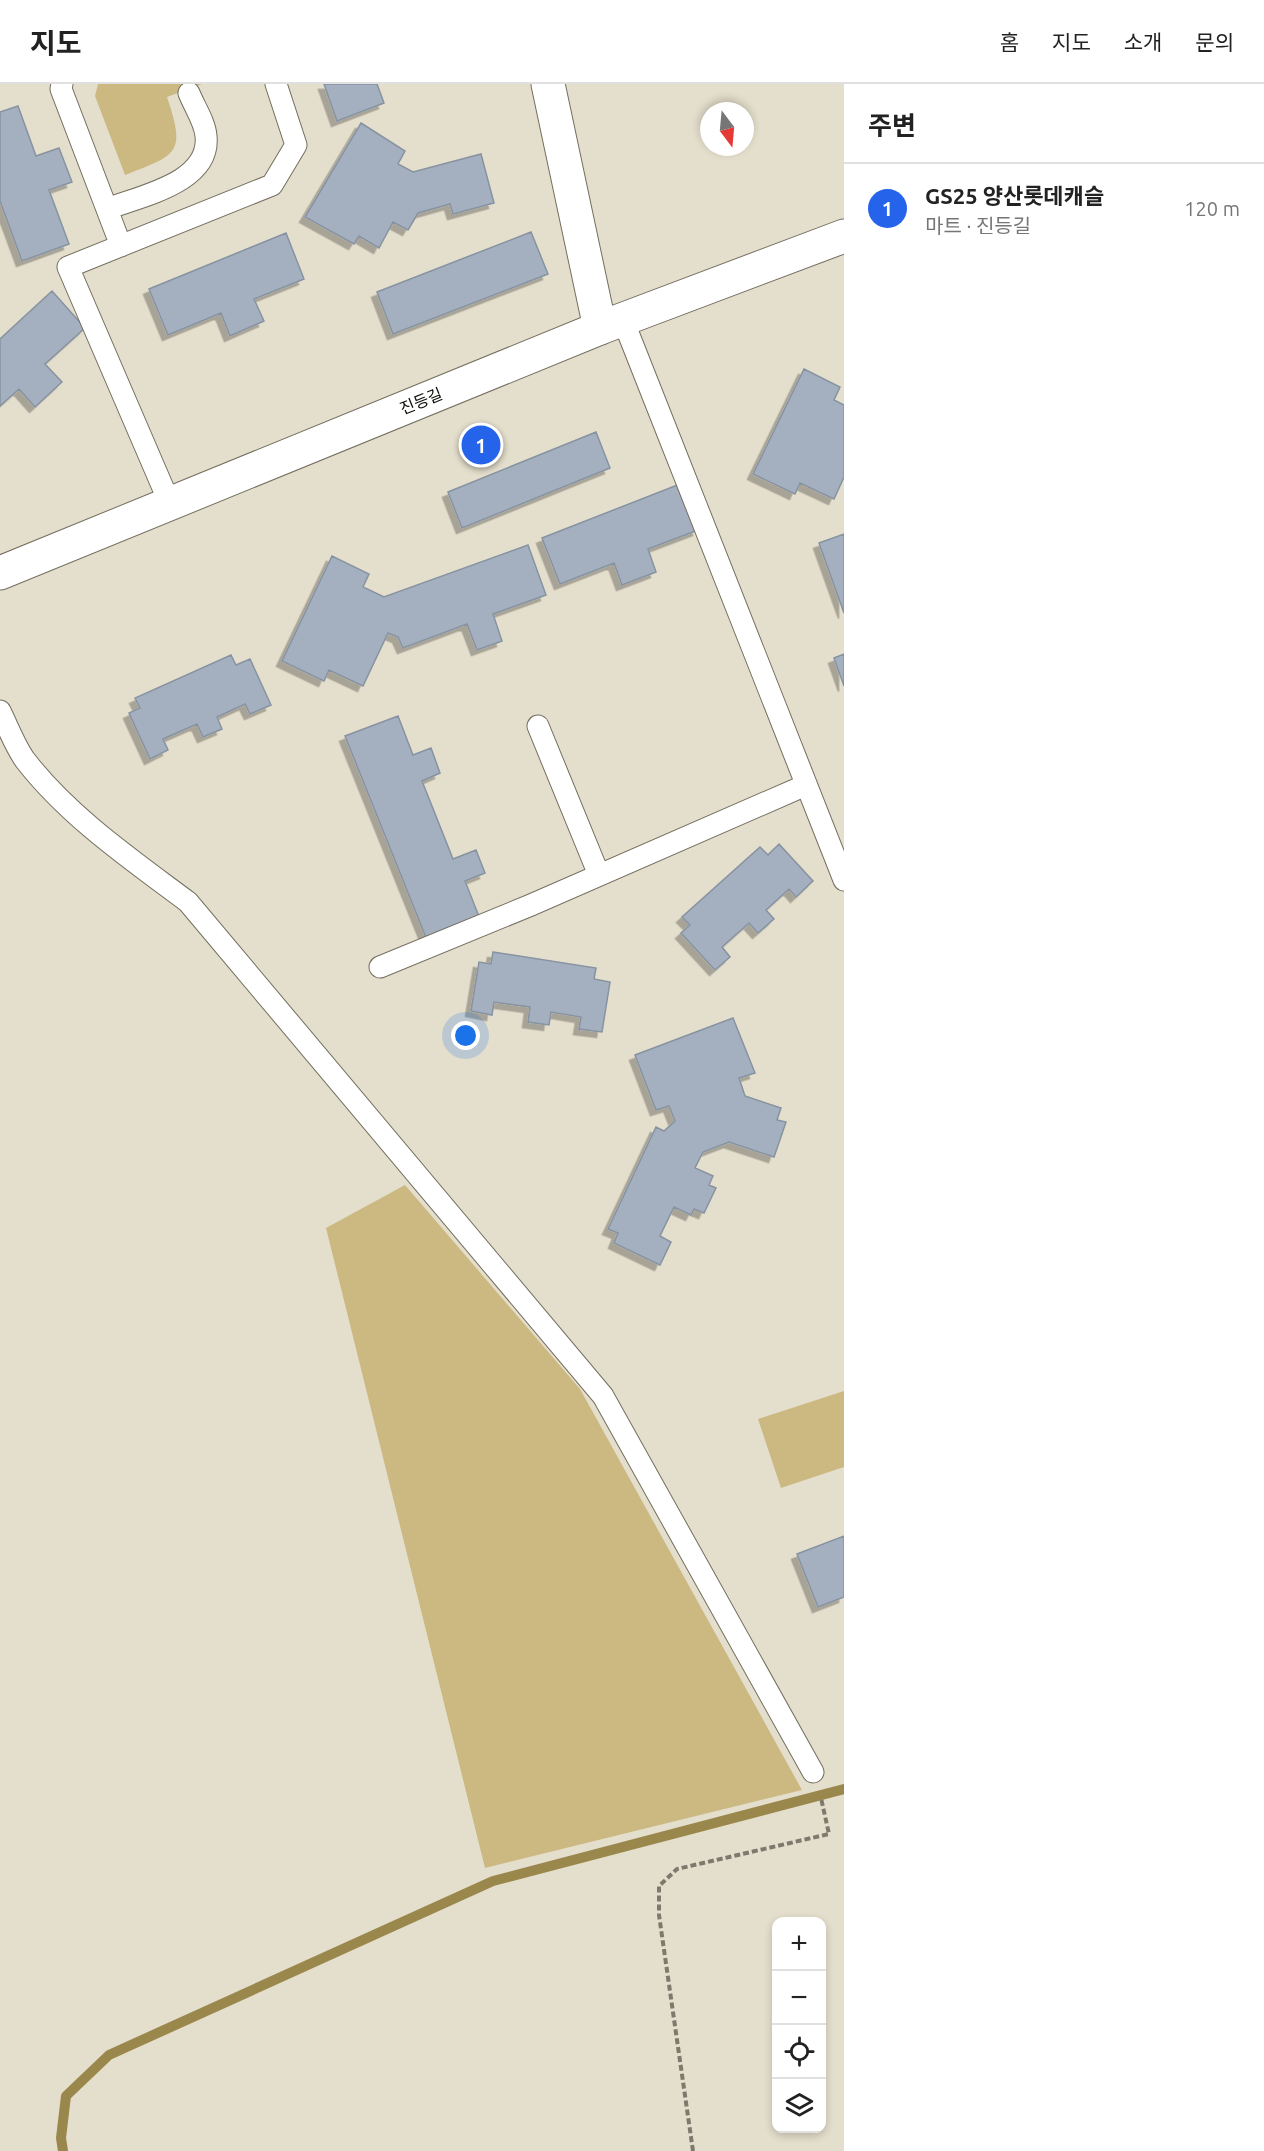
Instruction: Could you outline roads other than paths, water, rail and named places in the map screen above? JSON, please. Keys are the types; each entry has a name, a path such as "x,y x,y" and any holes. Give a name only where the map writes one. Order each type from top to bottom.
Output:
{"street":[{"path":"548,84 611,324"},
{"name":"진등길","path":"0,573 611,324 844,236"}],"lane":[{"path":"62,84 61,89 121,246"},
{"path":"170,504 68,267 272,185 296,145 276,84"},
{"path":"107,209 186,179 197,170 206,136 189,93"},
{"path":"611,324 844,880"},
{"path":"0,711 24,759 60,797 103,838 188,903 603,1396 816,1782"},
{"path":"538,726 599,875"},
{"path":"380,967 806,785"}],"waterway":[{"path":"63,2151 61,2138 66,2096 109,2055 493,1881 844,1789"}],"place":[{"name":"GS25 양산롯데캐슬","path":"481,445"}]}
